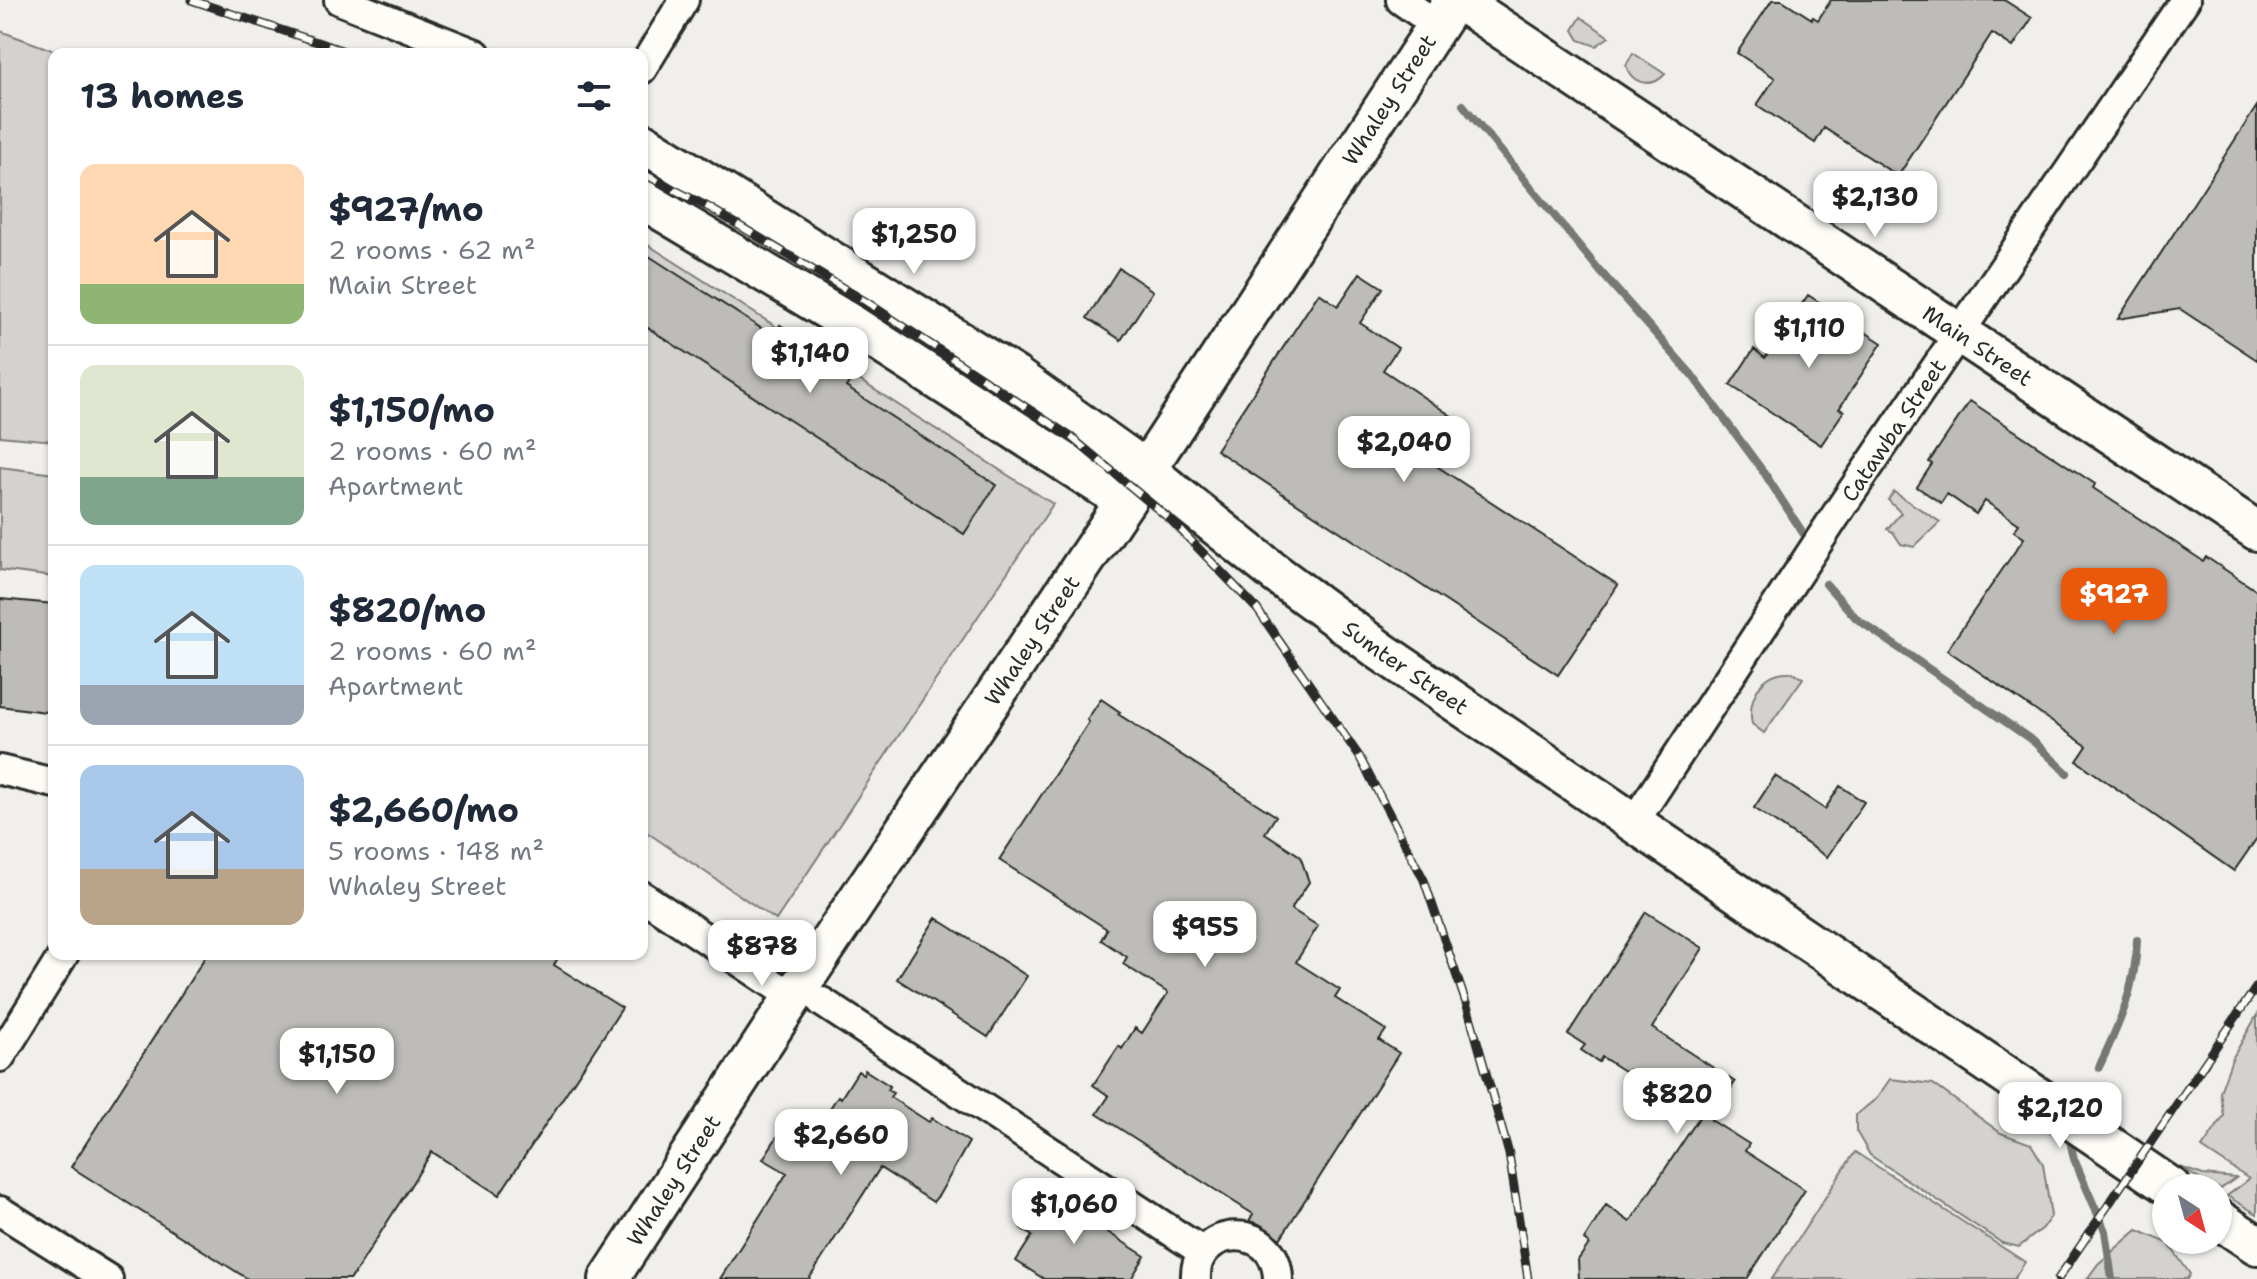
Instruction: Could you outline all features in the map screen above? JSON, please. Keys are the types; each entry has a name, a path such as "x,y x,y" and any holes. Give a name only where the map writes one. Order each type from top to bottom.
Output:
{"street":[{"path":"339,0 461,48"},
{"path":"648,59 684,0"},
{"name":"Main Street","path":"1401,0 1450,8 1959,333 2257,531"},
{"name":"Catawba Street","path":"1634,822 2185,0"},
{"name":"Whaley Street","path":"609,1279 808,999 968,732 1146,470 1450,8"},
{"name":"Sumter Street","path":"648,146 1015,376 1146,470 1275,573 1382,652 2152,1174"},
{"path":"648,203 851,324 1125,501"},
{"path":"0,770 48,782"},
{"path":"648,900 808,999 1200,1266 1213,1243 1239,1235 1253,1238 1264,1245 1273,1256 1278,1279"},
{"path":"0,1057 60,960"},
{"path":"0,1211 108,1279"},
{"path":"2232,1228 2257,1245"}],"shaded area":[{"path":"1581,17 1609,37 1596,46 1579,40 1573,30"},
{"path":"0,31 48,49 48,440 0,436"},
{"path":"1633,53 1665,74 1648,83 1632,77 1626,65"},
{"path":"648,245 1053,504 776,920 648,833"},
{"path":"0,467 48,473 48,576 0,570"},
{"path":"1894,492 1940,522 1914,547 1901,544 1887,529 1901,513 1888,500"},
{"path":"1791,672 1803,678 1764,733 1752,724 1754,696 1772,676"},
{"path":"2257,1015 2257,1214 2232,1199 2232,1192 2249,1179 2202,1148 2224,1116 2220,1092 2232,1059"},
{"path":"1890,1079 1933,1084 2001,1133 2031,1144 2043,1164 2051,1216 2043,1228 2019,1247 2002,1243 1870,1155 1856,1131 1856,1115 1877,1098"},
{"path":"1855,1152 2025,1262 2014,1279 1772,1279"},
{"path":"2137,1230 2152,1236 2152,1254 2176,1254 2190,1274 2187,1279 2087,1279 2098,1264"}],"building":[{"path":"1772,0 1782,0 1818,20 1831,0 2004,0 2032,18 2013,47 1992,33 1898,176 1824,128 1815,143 1757,105 1775,78 1737,53"},
{"path":"2257,106 2257,360 2180,309 2118,319"},
{"path":"648,258 773,336 780,325 855,374 846,387 996,485 964,534 648,328"},
{"path":"1119,268 1153,291 1121,340 1087,318"},
{"path":"1360,273 1383,288 1360,323 1398,348 1383,370 1456,419 1429,461 1618,585 1558,675 1216,450 1319,293 1338,306"},
{"path":"1808,295 1882,343 1839,409 1844,411 1821,445 1730,385 1754,349 1765,358"},
{"path":"1970,401 2203,561 2206,557 2257,591 2257,838 2234,871 2077,761 2087,746 1947,650 2024,538 2014,531 2019,524 1985,501 1976,514 1947,494 1941,503 1917,487 1932,464 1929,462"},
{"path":"0,599 48,603 48,712 0,706"},
{"path":"1101,699 1120,712 1118,714 1276,816 1265,833 1300,856 1309,882 1291,909 1318,926 1296,962 1340,990 1335,998 1386,1030 1379,1040 1399,1053 1280,1239 1259,1224 1249,1221 1253,1214 1097,1114 1109,1096 1093,1085 1135,1028 1142,1033 1168,993 1123,964 1127,957 1101,940 1107,929 999,860"},
{"path":"1775,776 1825,809 1840,786 1864,802 1827,857 1754,808"},
{"path":"1646,912 1703,948 1652,1028 1735,1082 1711,1120 1749,1144 1745,1151 1805,1190 1747,1279 1579,1279 1578,1260 1589,1244 1584,1240 1606,1205 1630,1222 1700,1116 1629,1070 1627,1073 1602,1057 1599,1062 1581,1050 1585,1045 1568,1034"},
{"path":"936,918 1027,976 988,1037 897,979"},
{"path":"203,960 557,960 554,965 622,1008 499,1195 432,1152 351,1279 248,1279 71,1167"},
{"path":"865,1070 890,1086 887,1090 893,1093 890,1097 929,1122 932,1118 969,1142 939,1195 933,1202 880,1168 809,1279 720,1279 787,1173 763,1159 789,1118 814,1133 858,1071 863,1074"},
{"path":"1045,1192 1145,1256 1131,1279 1044,1279 1016,1261 1032,1236 1021,1228"}],"waterway":[{"path":"1463,105 1600,271 1692,375 1765,474 1803,533"},
{"path":"1826,584 1857,619 2033,741 2067,773"},
{"path":"2099,1067 2130,990 2137,940"},
{"path":"2070,1141 2074,1159 2105,1231 2112,1279"}],"railway":[{"path":"191,0 335,48"},
{"path":"648,176 710,208 865,301 1071,437 1172,521 1257,609 1359,756 1424,880 1468,1009 1509,1154 1528,1279"},
{"path":"2058,1279 2257,986"}]}
